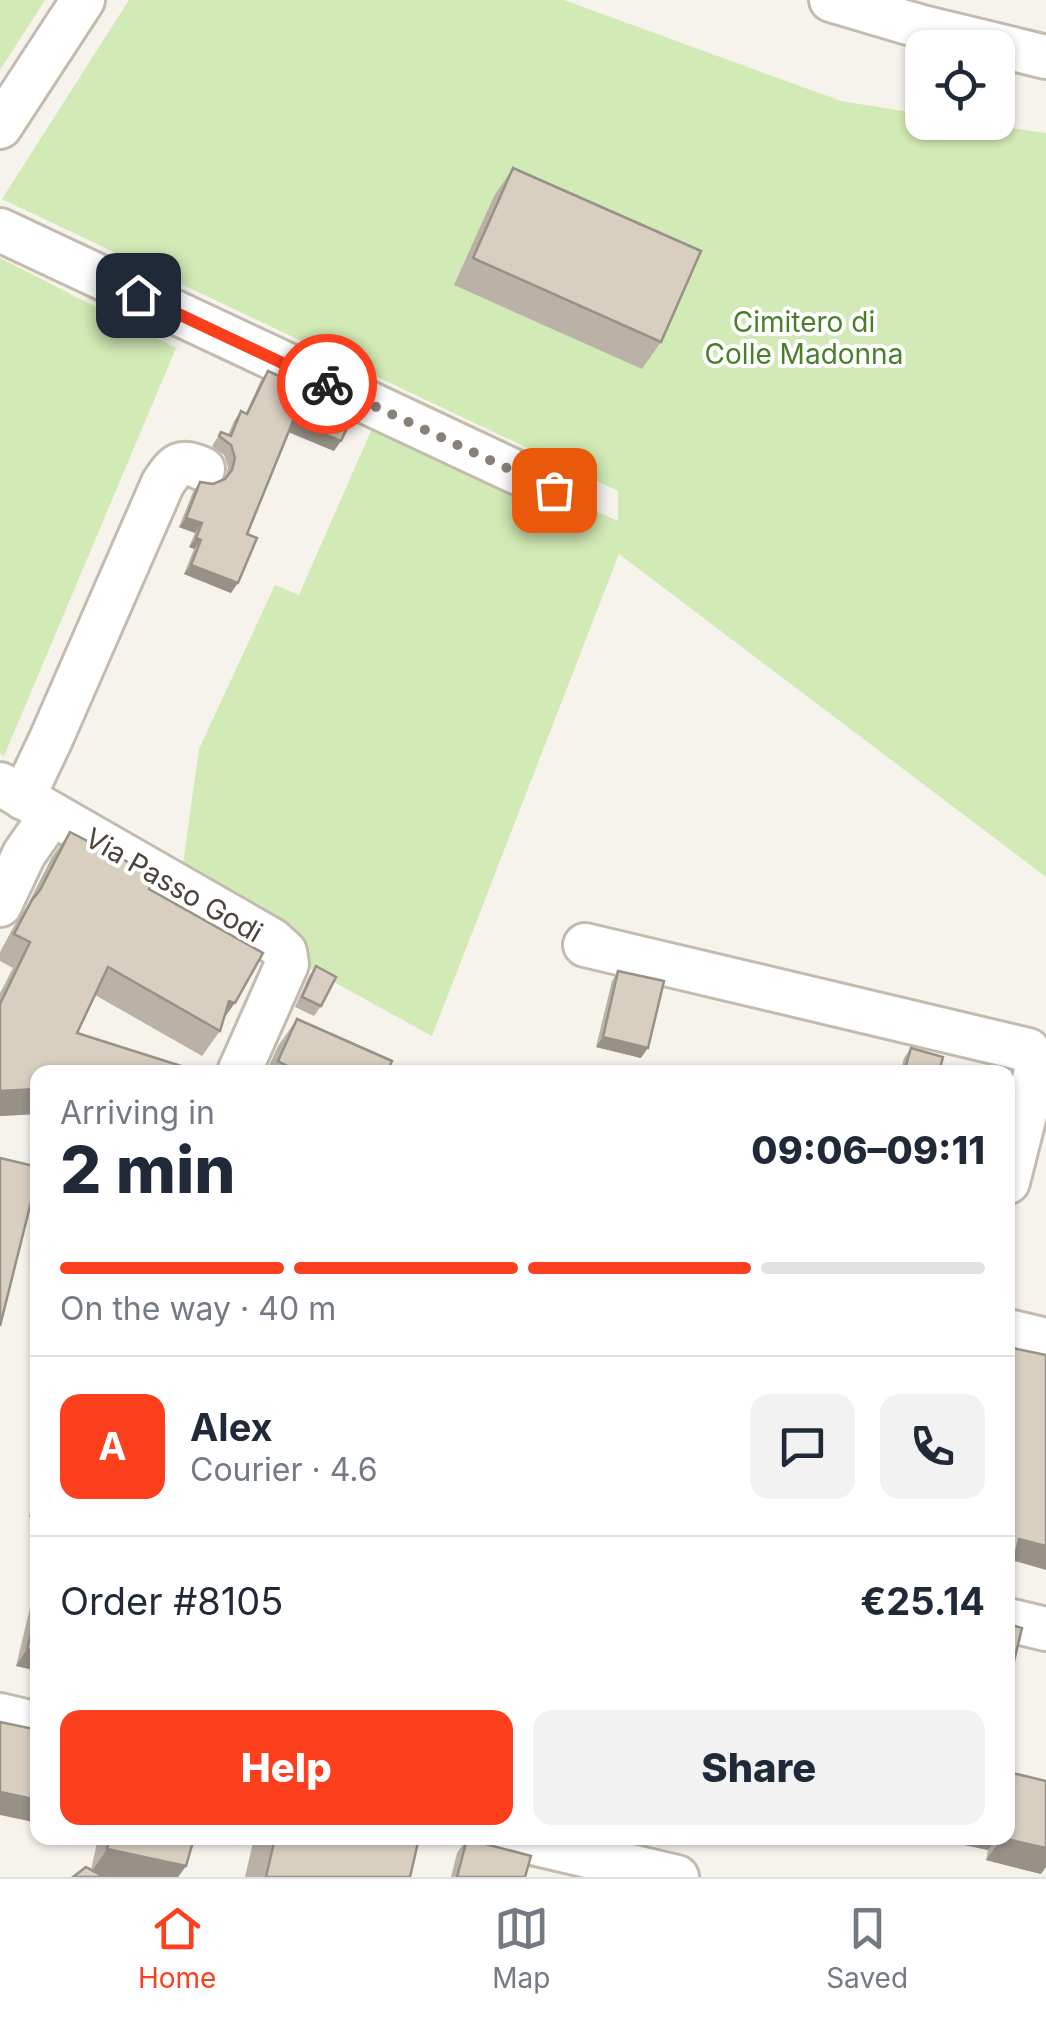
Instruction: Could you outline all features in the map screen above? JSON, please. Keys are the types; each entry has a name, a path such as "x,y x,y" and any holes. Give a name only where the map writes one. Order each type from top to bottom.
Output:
{"street":[{"path":"0,127 83,0"},
{"path":"831,0 931,13 1046,56"},
{"path":"0,230 554,490"},
{"path":"25,799 162,483 181,463 203,469"},
{"name":"Via Passo Godi","path":"0,905 24,854 25,799 272,940 284,952 288,964 242,1065"},
{"path":"585,945 1028,1050 1036,1067 1015,1153"},
{"path":"1015,1333 1046,1340"},
{"path":"1015,1621 1046,1628"},
{"path":"0,1715 30,1722"},
{"path":"542,1845 677,1877"}],"green space":[{"path":"0,0 45,0 0,70"},
{"name":"Cimitero di Colle Madonna","path":"129,0 564,0 841,101 905,111 905,140 1015,140 1015,129 1046,133 1046,877 619,554 432,1036 314,971 182,871 199,749 275,585 299,595 378,415 618,521 618,491 2,199"},
{"path":"0,258 176,348 4,756 0,754"}],"building":[{"path":"513,168 701,251 661,342 473,258"},
{"path":"268,371 355,411 341,441 293,421 247,534 257,538 238,583 191,565 201,540 196,538 202,523 186,518 200,482 213,484 225,479 232,470 235,458 231,445 219,436 221,432 231,436 241,411 247,414"},
{"path":"70,832 155,876 149,889 263,953 235,1003 229,1001 220,1031 108,967 77,1033 178,1065 30,1065 30,1089 0,1091 0,1004 30,942 14,934"},
{"path":"316,966 336,977 321,1006 302,997"},
{"path":"618,971 664,981 648,1048 603,1037"},
{"path":"297,1019 392,1061 390,1065 285,1065 278,1061"},
{"path":"911,1048 943,1057 941,1065 906,1065"},
{"path":"0,1158 30,1165 30,1206 0,1326"},
{"path":"1015,1348 1046,1355 1046,1546 1019,1539 1015,1557"},
{"path":"1015,1626 1022,1628 1015,1657"},
{"path":"0,1722 30,1728 30,1798 0,1792"},
{"path":"1015,1774 1046,1781 1046,1848 1015,1841"},
{"path":"108,1845 192,1845 186,1866 107,1849"},
{"path":"273,1845 417,1845 410,1877 266,1877"},
{"path":"465,1845 490,1845 531,1856 525,1877 457,1877"},
{"path":"86,1867 104,1877 73,1877"}],"way so far":[{"path":"327,384 554,490"}],"route":[{"path":"138,295 327,384"}]}
